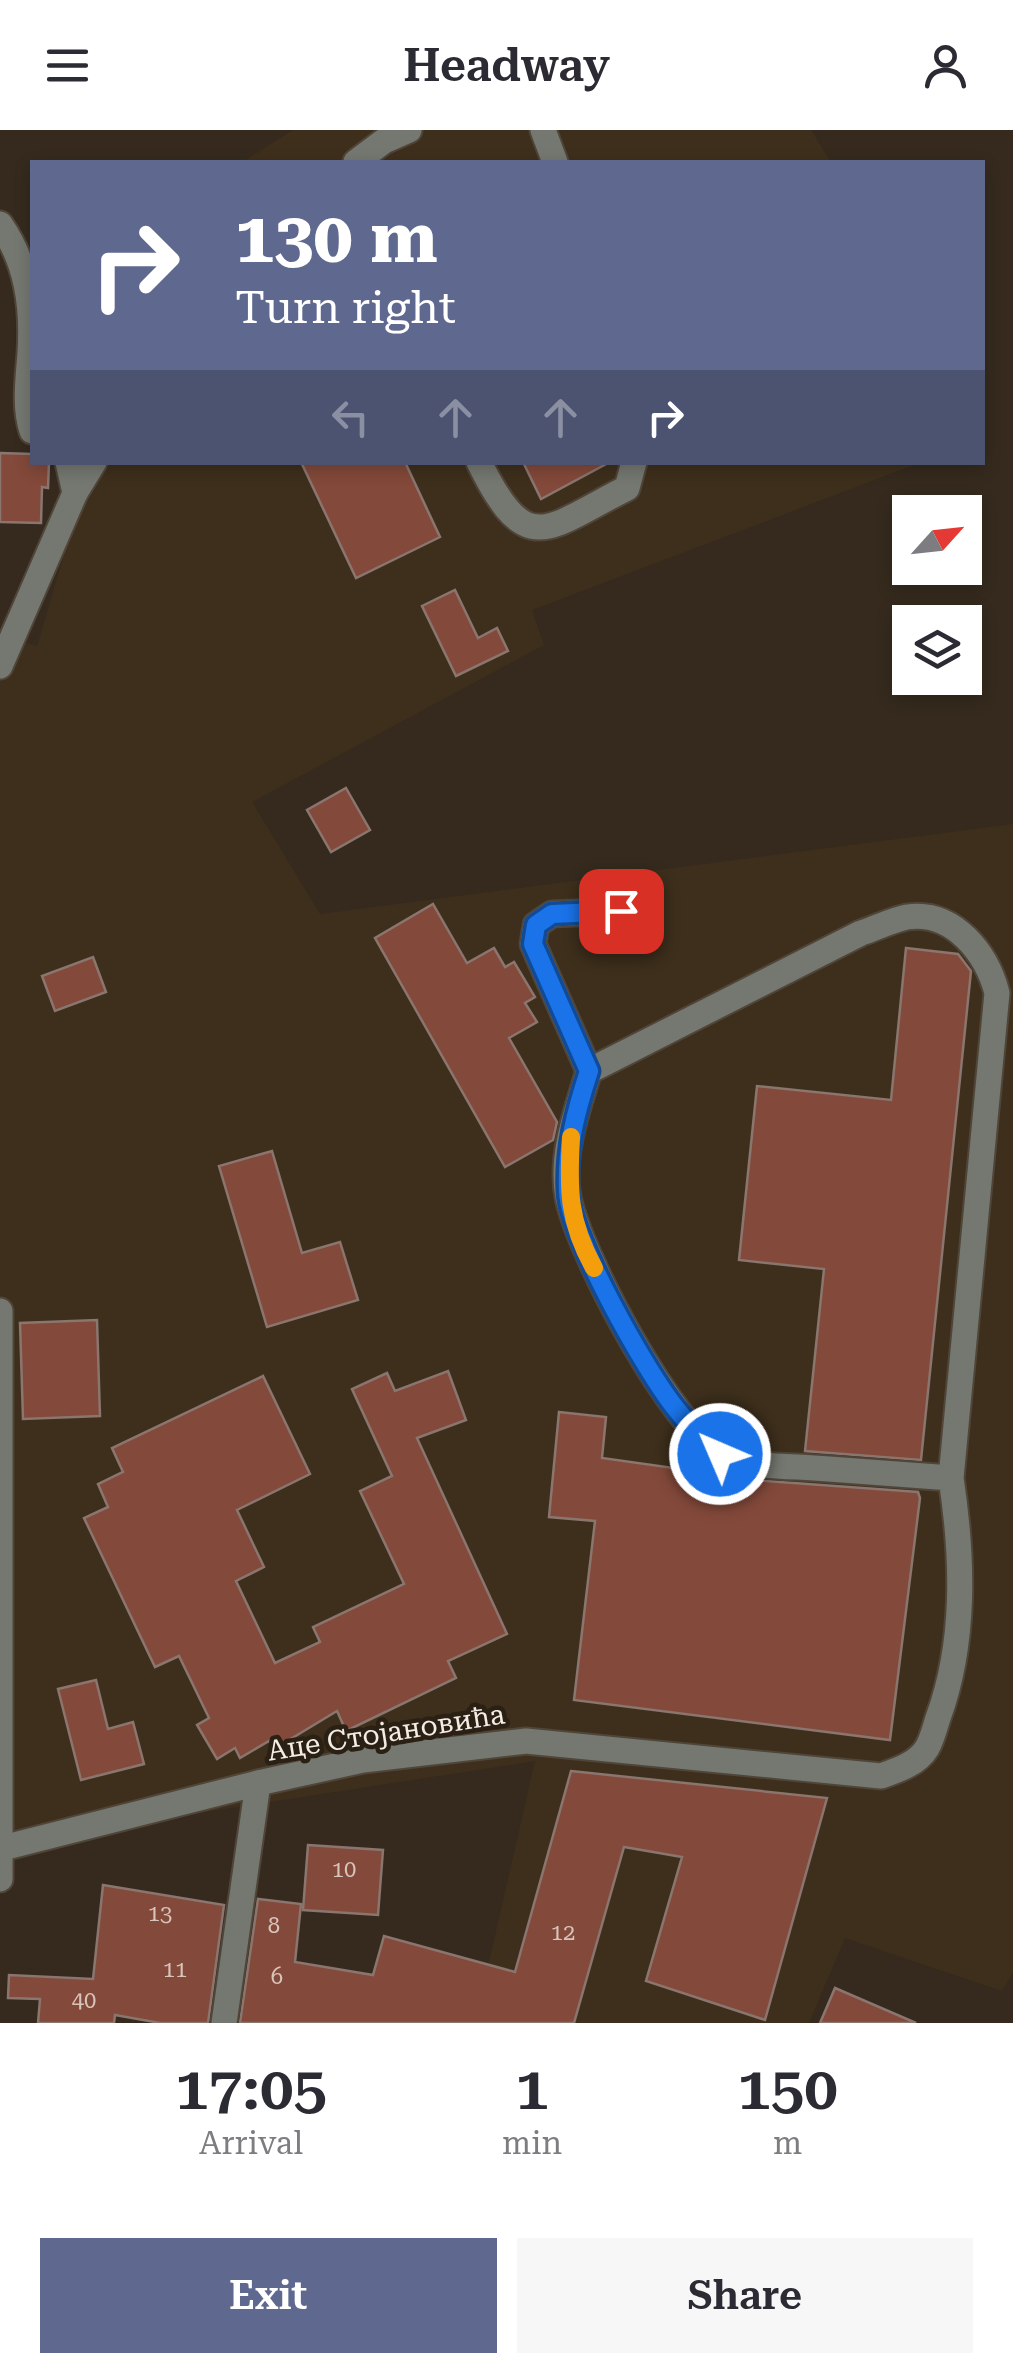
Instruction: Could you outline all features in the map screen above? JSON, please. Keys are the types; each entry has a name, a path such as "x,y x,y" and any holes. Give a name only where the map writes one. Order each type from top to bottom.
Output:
{"street":[{"path":"359,160 409,130"},
{"path":"543,130 554,160"},
{"path":"0,224 18,249 30,322"},
{"path":"30,347 26,413 30,426"},
{"path":"69,465 76,493"},
{"path":"0,666 76,493 92,465"},
{"path":"482,465 508,514 535,528 552,526 626,488 633,465"},
{"path":"621,911 552,914 536,925 533,944 589,1071 571,1126 568,1194 585,1250 676,1410 720,1454 753,1464 951,1478"},
{"name":"Аце Стојановића","path":"224,2023 258,1782 362,1760 526,1741 881,1776 905,1768 927,1748 946,1694 959,1613 960,1539 951,1478 997,993 990,967 975,945 939,919 908,917 861,933 589,1071"},
{"path":"0,1311 0,1879"},
{"path":"2,1848 258,1782"}],"shaded area":[{"path":"293,130 811,130 830,160 245,160"},
{"path":"90,465 914,465 532,610 544,645 252,802 320,914 1013,824 1013,1972 1002,1991 845,1938 809,2023 475,2023 535,1761 0,1844 0,635 37,646"}],"building":[{"path":"0,453 30,454 30,465 49,465 48,488 42,487 41,523 0,522"},
{"path":"302,465 406,465 440,537 356,578"},
{"path":"524,465 604,465 541,499"},
{"path":"455,590 478,638 497,628 508,651 456,676 422,606"},
{"path":"346,788 370,830 331,852 307,810"},
{"path":"433,904 467,963 494,948 505,967 514,962 535,997 525,1003 537,1022 509,1038 557,1122 553,1140 505,1167 375,938"},
{"path":"906,948 958,954 971,971 921,1460 805,1451 824,1269 739,1260 757,1086 891,1100"},
{"path":"93,957 106,992 55,1011 42,976"},
{"path":"272,1151 302,1253 340,1242 358,1300 267,1327 219,1166"},
{"path":"97,1320 100,1416 23,1419 20,1323"},
{"path":"448,1371 466,1420 417,1438 507,1634 448,1661 456,1678 346,1731 337,1711 274,1749 269,1741 240,1758 235,1748 217,1759 197,1725 209,1718 179,1656 155,1667 84,1518 108,1507 98,1484 123,1472 112,1448 263,1376 310,1474 237,1510 264,1567 236,1581 275,1663 320,1642 313,1627 404,1584 360,1491 392,1476 352,1389 387,1373 395,1391"},
{"path":"559,1412 606,1417 602,1458 766,1481 918,1492 890,1740 574,1700 595,1521 549,1517"},
{"path":"96,1680 108,1729 133,1722 144,1764 81,1780 58,1689"},
{"path":"571,1771 827,1798 765,2020 646,1981 682,1857 624,1847 574,2023 240,2023 258,1899 301,1904 295,1962 373,1975 384,1936 515,1972"},
{"path":"308,1845 383,1850 378,1915 303,1910"},
{"path":"103,1885 224,1905 208,2023 160,2023 115,2015 114,2023 38,2023 40,1999 8,1998 9,1975 93,1979"},
{"path":"835,1988 916,2023 820,2023"}],"slow traffic":[{"path":"571,1137 568,1194 594,1268"}],"route":[{"path":"621,911 552,914 536,925 533,944 589,1071 571,1126 568,1194 585,1250 639,1349 676,1410 720,1454"}]}
